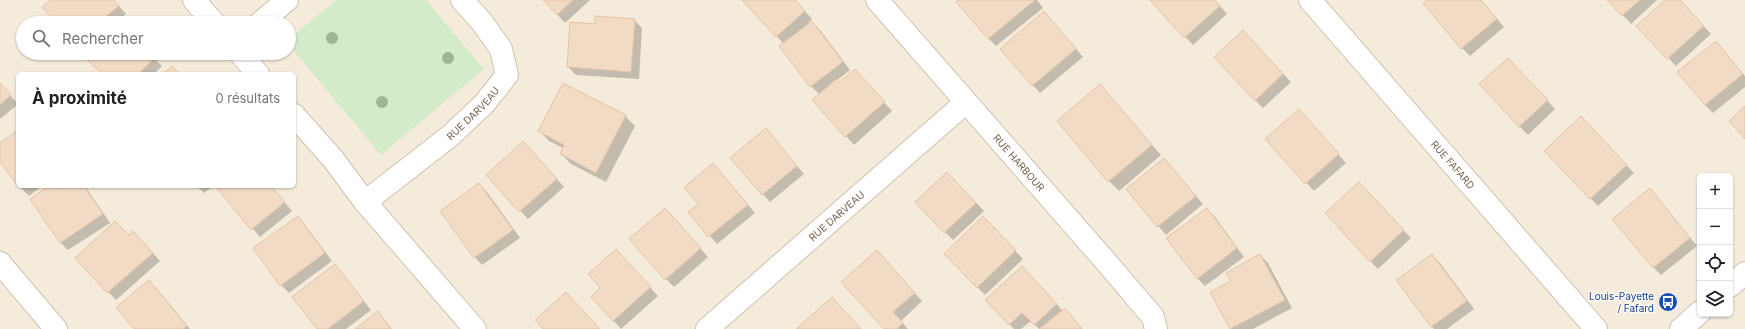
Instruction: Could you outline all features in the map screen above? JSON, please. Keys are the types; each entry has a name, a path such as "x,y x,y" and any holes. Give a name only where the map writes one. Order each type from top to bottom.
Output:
{"street":[{"path":"194,0 208,16"},
{"path":"268,16 287,0"},
{"name":"RUE DARVEAU","path":"365,202 450,136 484,104 507,75 501,49 481,21 462,0"},
{"name":"RUE HARBOUR","path":"876,0 1107,262 1152,317 1156,329"},
{"name":"RUE FAFARD","path":"1310,0 1596,329"},
{"path":"246,60 256,72"},
{"name":"RUE DARVEAU","path":"707,329 966,103"},
{"path":"296,117 333,159 365,202 475,329"},
{"path":"0,263 56,329"},
{"path":"1733,283 1745,273"},
{"path":"1681,329 1697,315"}],"shaded area":[{"path":"0,0 1745,0 1745,329 0,329"}],"green space":[{"path":"336,0 426,0 484,69 381,155 296,53 296,33"}],"building":[{"path":"51,0 114,0 119,6 107,16 49,16 42,7"},
{"path":"543,0 573,0 557,15"},
{"path":"742,0 795,0 805,11 776,37"},
{"path":"958,0 1035,0 988,39 956,2"},
{"path":"1150,0 1215,0 1220,6 1184,38"},
{"path":"1427,0 1481,0 1497,19 1461,49 1423,3"},
{"path":"1607,0 1640,0 1622,16"},
{"path":"1665,0 1680,0 1704,26 1667,59 1636,26"},
{"path":"1044,11 1076,49 1032,86 1000,49"},
{"path":"595,16 635,19 631,72 567,67 570,22 595,24"},
{"path":"812,21 843,62 810,87 779,46"},
{"path":"1243,30 1283,74 1255,101 1214,57"},
{"path":"1716,41 1743,74 1705,105 1677,72"},
{"path":"1508,58 1548,100 1519,127 1479,84"},
{"path":"87,60 153,60 140,72 100,72"},
{"path":"172,66 177,72 164,72"},
{"path":"855,69 885,102 845,137 812,100 836,79 839,82"},
{"path":"0,83 11,95 0,105"},
{"path":"563,83 626,115 596,173 560,154 564,145 538,131"},
{"path":"1100,84 1152,145 1108,182 1057,121"},
{"path":"1745,106 1745,139 1729,121"},
{"path":"1299,109 1339,154 1305,184 1265,139"},
{"path":"1581,116 1627,165 1590,199 1544,151"},
{"path":"766,128 797,166 762,195 730,158"},
{"path":"16,131 16,183 0,162 0,143"},
{"path":"523,141 557,179 519,212 486,175"},
{"path":"1164,158 1196,196 1157,227 1126,189"},
{"path":"713,163 748,205 708,237 688,212 698,204 684,187"},
{"path":"947,172 976,203 944,233 915,202"},
{"path":"1359,182 1404,230 1370,262 1325,213"},
{"path":"479,183 513,230 474,258 440,211"},
{"path":"46,188 85,188 103,214 60,243 30,199"},
{"path":"217,188 273,188 285,202 251,230"},
{"path":"1650,188 1690,238 1653,268 1612,219"},
{"path":"665,208 701,248 665,280 629,239"},
{"path":"1207,208 1237,248 1197,279 1166,238"},
{"path":"298,216 325,253 280,286 253,248"},
{"path":"983,216 1016,250 977,288 944,254"},
{"path":"115,221 129,235 133,231 153,253 107,293 75,258"},
{"path":"616,249 651,287 613,321 591,297 600,288 588,274"},
{"path":"877,250 915,293 893,312 903,323 897,329 884,329 841,282"},
{"path":"1260,254 1285,300 1230,329 1210,292 1231,281 1226,273"},
{"path":"1432,254 1467,301 1431,327 1396,280"},
{"path":"335,264 364,301 328,329 317,329 292,297"},
{"path":"1022,266 1057,304 1034,325 1022,313 1009,325 985,300"},
{"path":"149,280 187,326 183,329 134,329 116,307"},
{"path":"566,292 600,329 543,329 535,320"},
{"path":"832,297 861,329 796,329"},
{"path":"1065,308 1082,329 1039,329"},
{"path":"378,311 391,329 355,329"}],"place":[{"name":"Louis-Payette / Fafard","path":"1668,302"}]}
